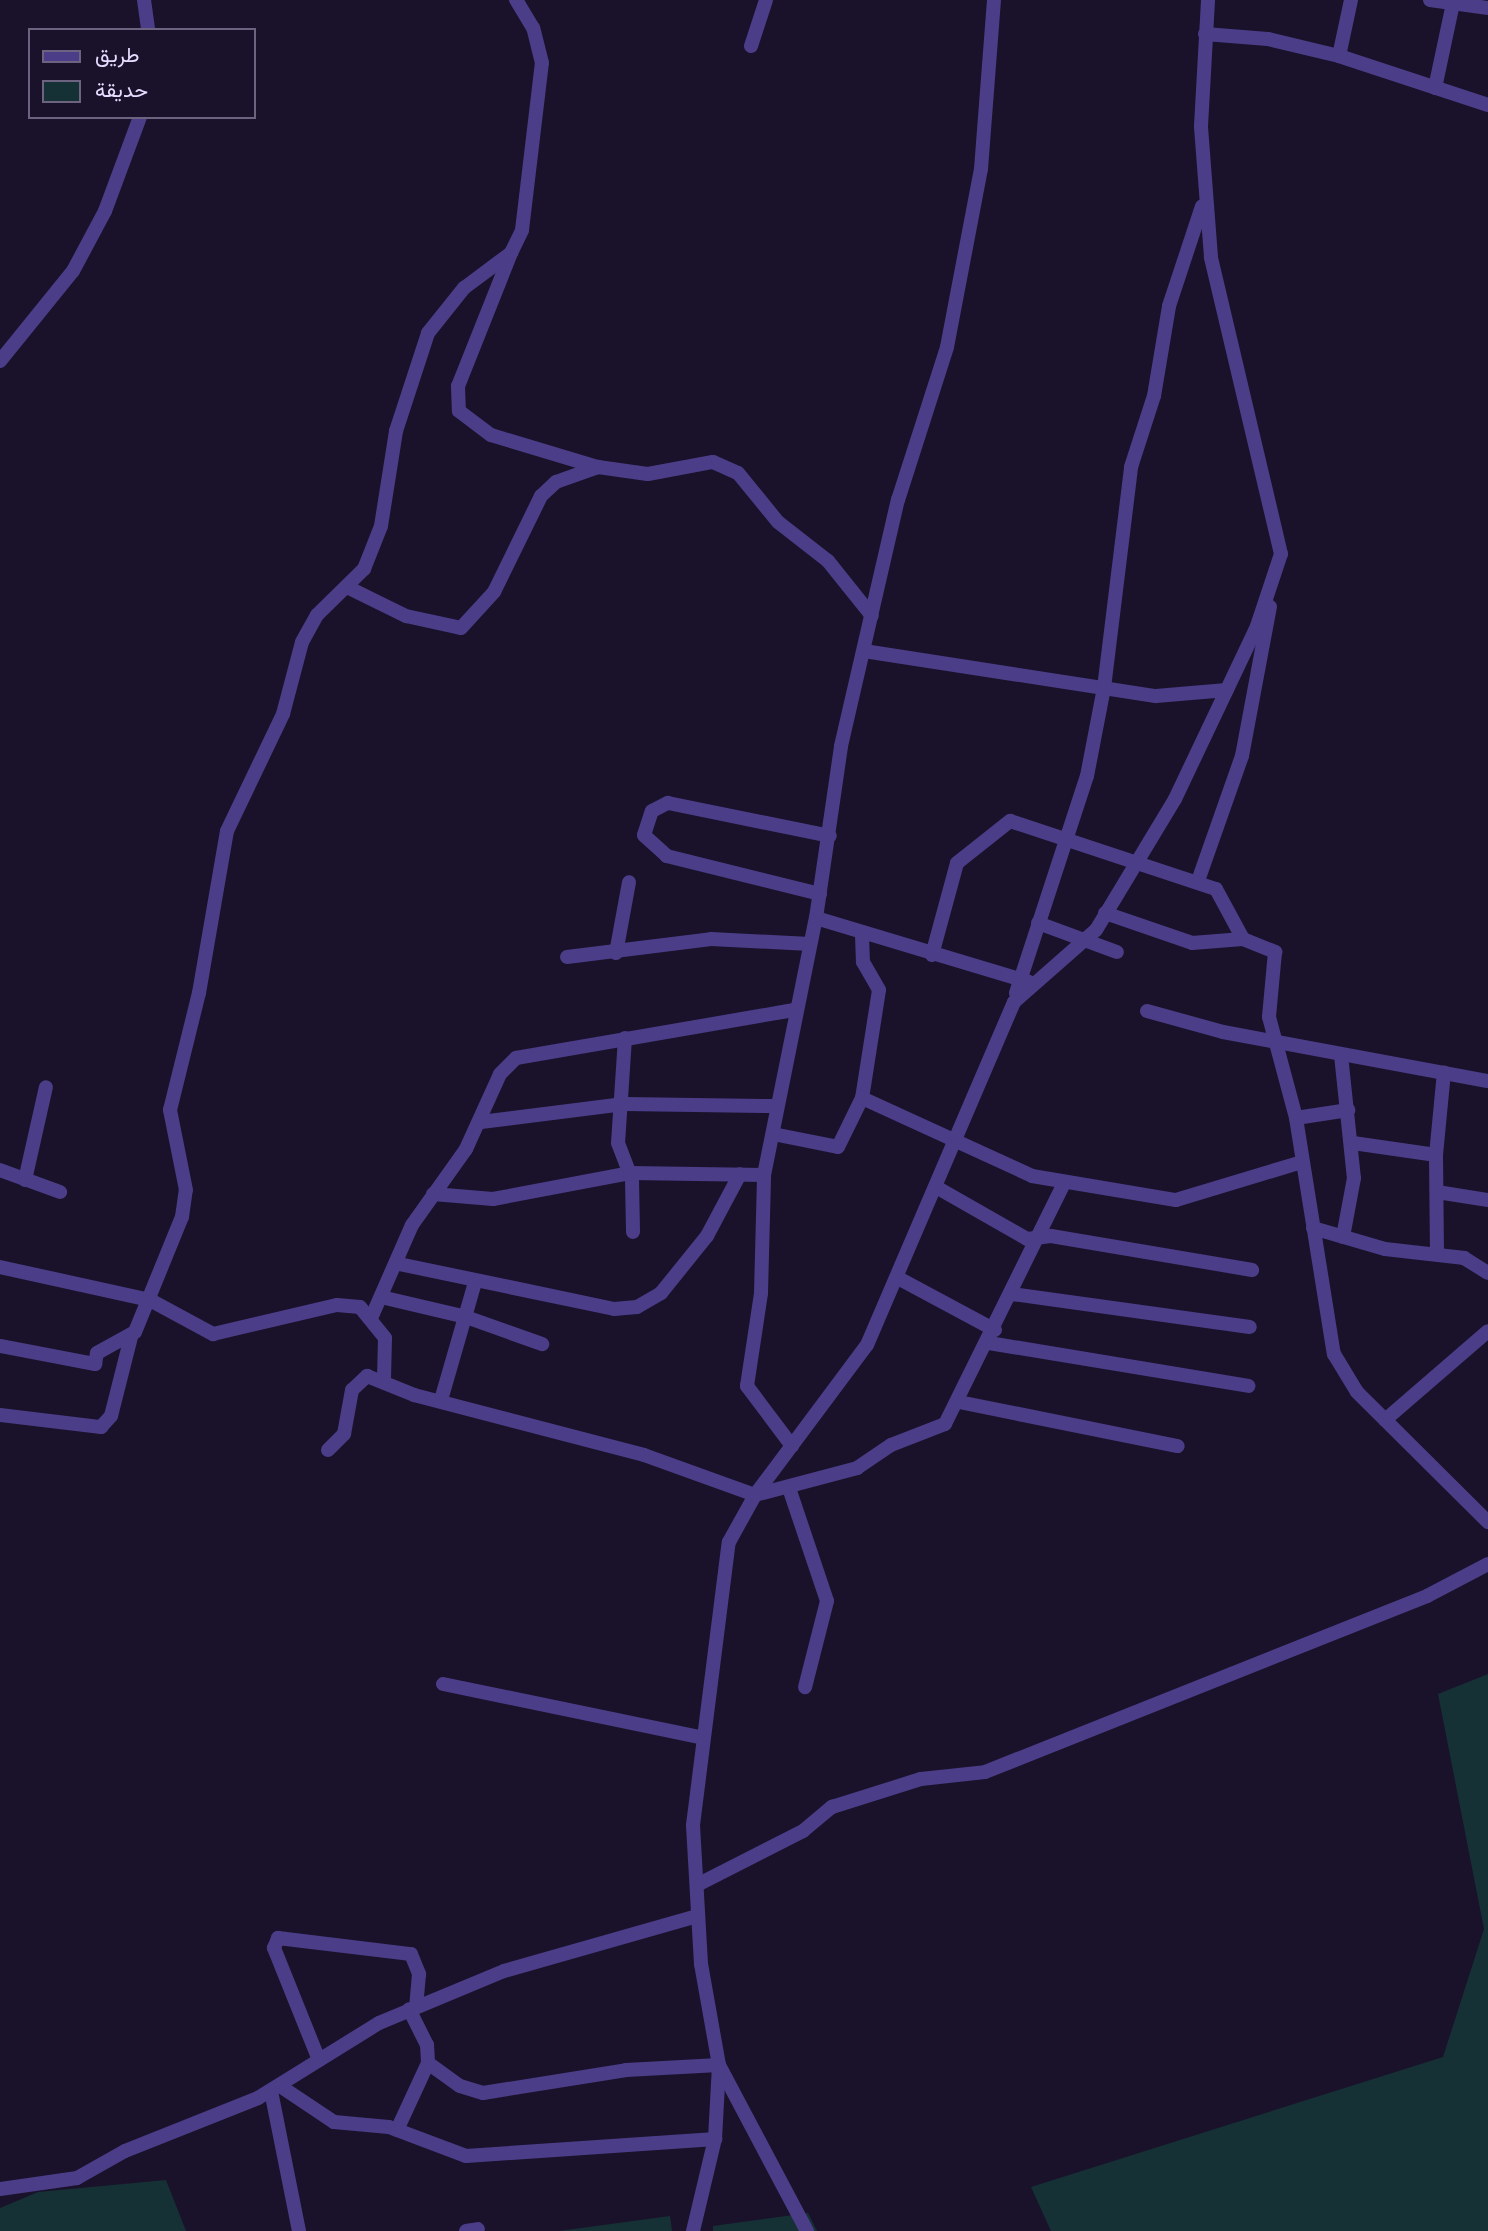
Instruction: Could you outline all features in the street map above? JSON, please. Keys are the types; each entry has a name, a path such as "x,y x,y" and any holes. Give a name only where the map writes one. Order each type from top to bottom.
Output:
{"street":[{"path":"144,0 148,28"},
{"path":"516,0 533,28 542,63 522,230 458,386 459,411 491,435 598,467 648,474 699,462 730,465 778,522 828,561 872,616"},
{"path":"751,46 766,0"},
{"path":"792,1446 747,1386 761,1293 764,1175 794,1010 816,918 841,746 898,500 947,347 981,169 994,0"},
{"path":"1026,981 1084,941 1137,862 1227,690 1271,592 1281,554 1224,329 1204,202 1205,34 1208,0"},
{"path":"1339,56 1351,0"},
{"path":"1430,0 1488,8"},
{"path":"1435,88 1453,3"},
{"path":"1205,34 1268,39 1339,56 1488,105"},
{"path":"0,361 73,271 105,211 139,119"},
{"path":"693,2231 715,2139 719,2065 697,1916 693,1825 722,1564 755,1495 847,1377 898,1278 1014,1002 1026,981 1038,923 1064,836 1087,776 1104,688 1131,467 1154,396 1169,306 1204,202"},
{"path":"0,1415 101,1427 111,1416 131,1337 150,1300 182,1217 186,1190 170,1110 199,993 223,843 283,714 302,642 324,607 349,588 381,526 396,431 424,341 464,288 511,253"},
{"path":"349,588 406,616 461,628 494,592 541,496 556,482 598,467"},
{"path":"1199,878 1242,756 1266,652 1271,592"},
{"path":"864,651 1164,696 1227,690"},
{"path":"820,894 667,856 644,835 652,811 668,803 830,836"},
{"path":"932,955 954,872 966,852 1010,821 1064,836 1137,862 1199,878 1225,899 1243,939"},
{"path":"616,953 629,882"},
{"path":"1105,913 1192,943 1243,939 1275,952 1268,1003 1275,1041 1296,1118 1334,1354 1357,1392 1488,1522"},
{"path":"816,918 862,934 1026,981"},
{"path":"1038,923 1117,952"},
{"path":"773,1134 838,1147 862,1098 879,990 863,961 862,934"},
{"path":"568,957 712,939 810,944"},
{"path":"372,1315 399,1264 412,1225 481,1122 500,1074 516,1058 794,1010"},
{"path":"1147,1011 1341,1055 1488,1081"},
{"path":"625,1038 624,1104 618,1143 630,1173 633,1231"},
{"path":"1341,1055 1353,1143 1354,1199 1343,1237"},
{"path":"1437,1253 1436,1155 1444,1072"},
{"path":"25,1180 46,1087"},
{"path":"862,1098 1032,1176 1177,1200 1303,1162"},
{"path":"481,1122 624,1104 776,1106"},
{"path":"1296,1118 1348,1111"},
{"path":"1353,1143 1436,1155"},
{"path":"0,1170 60,1192"},
{"path":"433,1194 493,1199 630,1173 764,1175"},
{"path":"399,1264 475,1282 614,1308 647,1304 707,1236 740,1174"},
{"path":"328,1450 344,1434 355,1383 367,1376 441,1400 644,1455 755,1495 857,1468 891,1445 934,1433 959,1402 1063,1183"},
{"path":"936,1187 1027,1239 1039,1238 1252,1270"},
{"path":"1437,1192 1488,1200"},
{"path":"1313,1228 1385,1249 1437,1253 1469,1259 1488,1273"},
{"path":"0,1267 150,1300 213,1334 348,1304 372,1315 385,1338 384,1380"},
{"path":"898,1278 992,1336 1248,1386"},
{"path":"441,1400 475,1282"},
{"path":"1012,1294 1250,1327"},
{"path":"382,1297 466,1317 542,1344"},
{"path":"1385,1420 1488,1331"},
{"path":"0,1346 95,1364 97,1353 131,1337"},
{"path":"959,1402 1178,1446"},
{"path":"789,1488 827,1601 805,1687"},
{"path":"697,1885 803,1831 832,1807 921,1779 985,1772 1427,1596 1488,1564"},
{"path":"443,1684 703,1738"},
{"path":"0,2189 77,2178 125,2151 276,2088 319,2060 413,2008 527,1963 697,1916"},
{"path":"319,2060 274,1948 278,1938 411,1954 419,1974 413,2008 427,2045 428,2063 397,2130"},
{"path":"428,2063 460,2086 483,2092 626,2070 719,2065"},
{"path":"719,2065 807,2231"},
{"path":"276,2088 334,2122 397,2130 478,2157 715,2139"},
{"path":"276,2088 299,2231"}],"green space":[{"path":"1488,1674 1488,2231 1051,2231 1031,2187 1443,2057 1484,1929 1438,1694"},
{"path":"166,2180 186,2231 0,2231 0,2208 38,2192"},
{"path":"808,2213 817,2231 713,2231 713,2226"},
{"path":"670,2216 672,2231 559,2231"}]}
